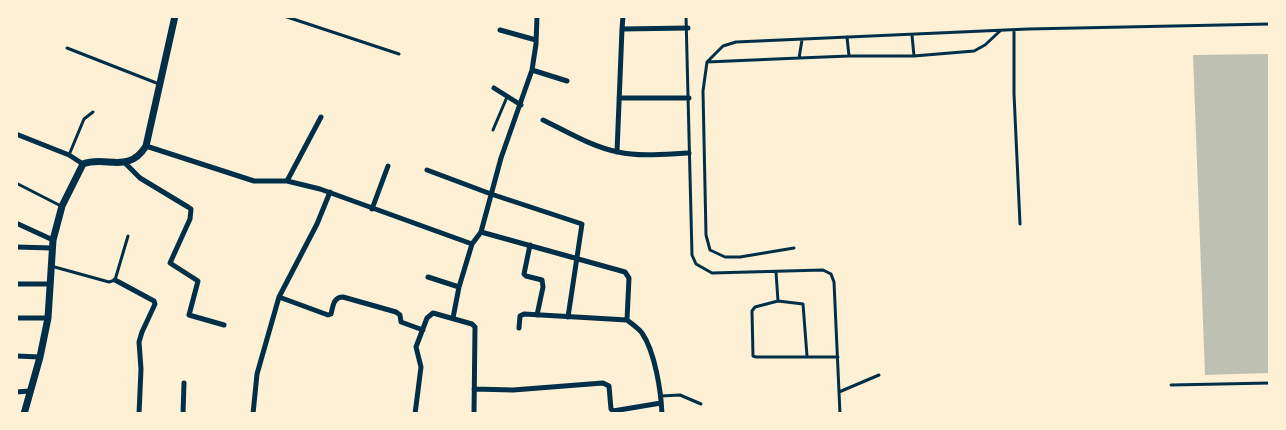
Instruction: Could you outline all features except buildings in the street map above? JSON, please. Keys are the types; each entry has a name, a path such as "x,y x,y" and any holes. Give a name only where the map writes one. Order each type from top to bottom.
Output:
{"street":[{"path":"24,414 40,357 48,318 52,244 62,206 83,164 89,161 125,163 142,152 146,146 175,16"},
{"path":"454,318 459,287 472,244 481,232 501,158 532,70 537,16"},
{"path":"617,152 623,16"},
{"path":"622,29 688,28"},
{"path":"500,30 536,40"},
{"path":"532,70 567,81"},
{"path":"494,88 521,105"},
{"path":"619,98 689,98"},
{"path":"287,181 320,117"},
{"path":"543,120 594,144 617,152 648,154 689,153"},
{"path":"16,134 69,156 83,164"},
{"path":"146,146 254,181 287,181 330,192 372,209 472,244"},
{"path":"125,163 140,178 190,209 190,218 170,263 198,281 189,315 224,326"},
{"path":"372,209 388,166"},
{"path":"427,170 491,194 582,224 583,228 576,257 568,317"},
{"path":"253,414 257,374 280,297 317,224 330,192"},
{"path":"16,223 52,244"},
{"path":"481,232 625,272 629,278 627,320"},
{"path":"16,247 52,244"},
{"path":"530,245 524,274 542,280 543,287 537,315"},
{"path":"428,277 459,287"},
{"path":"116,280 154,301 155,304 142,332 140,342 139,414"},
{"path":"16,284 49,284"},
{"path":"280,297 328,315 331,314 336,299 343,297 396,312 400,315 401,322 422,330"},
{"path":"416,414 421,367 416,347 427,318 433,313 454,318 472,324 475,327 474,414"},
{"path":"519,328 521,314 627,320 641,331 649,344 661,396 662,414"},
{"path":"16,318 48,318"},
{"path":"16,356 40,357"},
{"path":"183,414 184,383"},
{"path":"474,390 513,390 603,383 609,386 611,409 613,411 661,403"},
{"path":"16,392 30,391"}],"lane":[{"path":"284,16 399,54"},
{"path":"686,16 688,28 692,255 696,264 712,273 823,270 831,274 834,282 840,414"},
{"path":"794,248 740,257 725,257 710,250 706,234 703,90 707,62 723,46 736,42 1014,30 1270,24"},
{"path":"1014,30 1014,94 1020,224"},
{"path":"707,62 849,56 914,56 974,51 985,45 1000,31"},
{"path":"912,35 914,56"},
{"path":"848,37 849,56"},
{"path":"799,58 802,40"},
{"path":"67,48 161,84"},
{"path":"493,130 507,97"},
{"path":"69,156 84,119 93,112"},
{"path":"16,183 62,206"},
{"path":"50,265 109,282 116,280 128,236"},
{"path":"776,272 778,301"},
{"path":"807,356 803,304 778,301 755,307 752,311 753,356 756,357 838,356"},
{"path":"839,392 879,375"},
{"path":"1170,386 1270,383"},
{"path":"661,396 683,395 701,404"}]}
